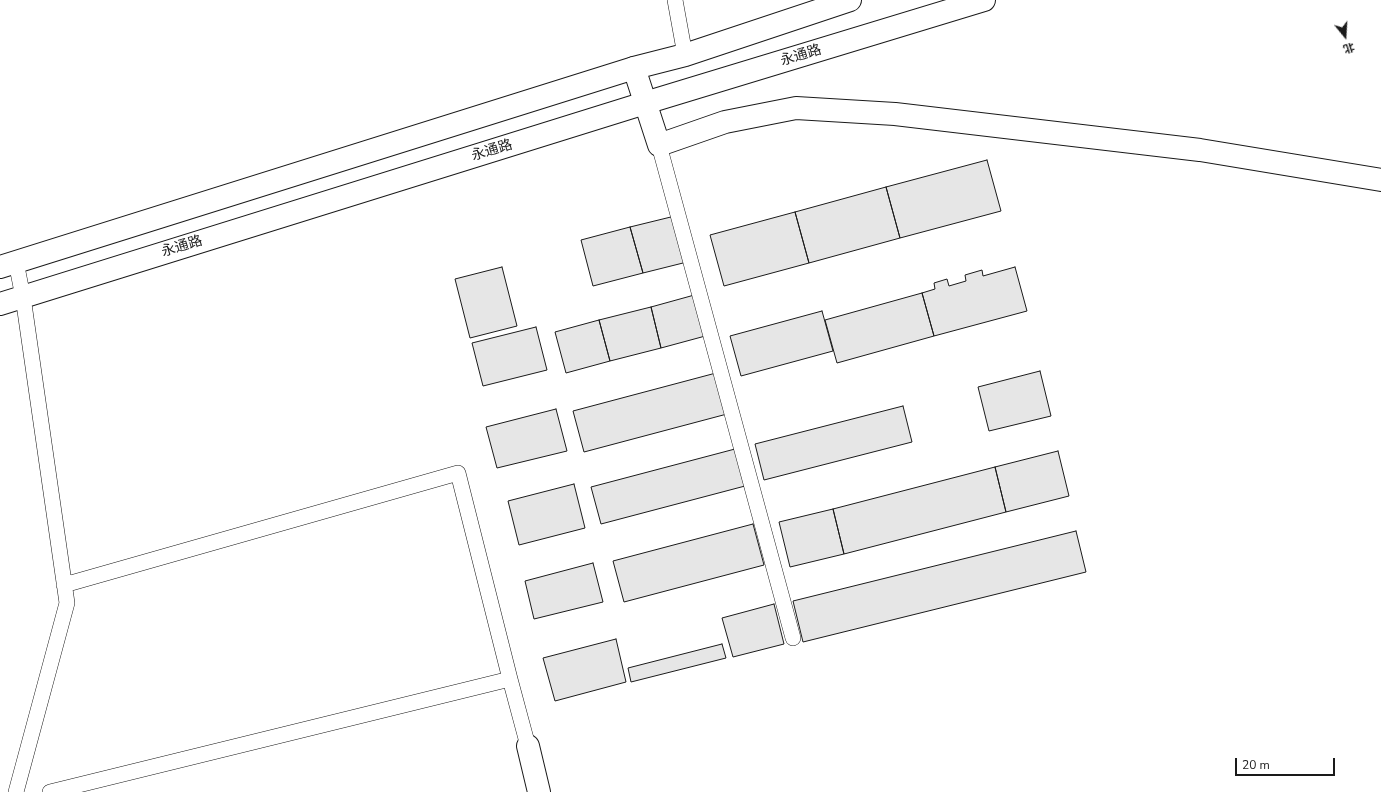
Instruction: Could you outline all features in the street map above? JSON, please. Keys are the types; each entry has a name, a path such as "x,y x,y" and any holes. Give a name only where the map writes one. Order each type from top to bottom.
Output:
{"main road":[{"path":"8,265 634,68 685,55 850,0"},
{"name":"永通路","path":"0,304 645,103 984,0"},
{"path":"634,68 659,145 725,122 796,108 895,114 1192,149 1381,180"},
{"path":"528,746 539,792"}],"lane":[{"path":"675,0 685,55"},
{"path":"659,145 794,638"},
{"path":"8,265 23,297 67,602 16,792"},
{"path":"64,585 458,473 528,746"},
{"path":"50,792 510,679"}],"building":[{"path":"987,160 1001,211 900,238 886,187"},
{"path":"886,187 900,238 809,263 795,212"},
{"path":"795,212 809,263 724,286 710,235"},
{"path":"679,215 691,261 643,273 630,227"},
{"path":"630,227 643,273 593,286 581,240"},
{"path":"502,267 517,326 470,338 455,279"},
{"path":"1015,267 1027,311 934,336 922,293 935,289 934,283 947,279 949,286 966,281 965,275 982,270 983,276"},
{"path":"922,293 934,336 837,363 825,320"},
{"path":"698,294 709,335 661,348 651,307"},
{"path":"651,307 661,348 610,361 599,320"},
{"path":"822,311 833,351 741,376 730,336"},
{"path":"599,320 610,361 566,373 555,332"},
{"path":"536,327 547,370 483,386 472,343"},
{"path":"1040,371 1051,416 989,431 978,387"},
{"path":"716,373 727,414 584,452 573,411"},
{"path":"903,406 912,442 764,480 755,444"},
{"path":"556,409 567,451 497,468 486,427"},
{"path":"735,449 745,486 601,524 591,487"},
{"path":"1058,451 1069,496 1006,512 995,467"},
{"path":"995,467 1006,512 844,554 833,509"},
{"path":"574,484 585,528 519,545 508,501"},
{"path":"833,509 844,554 790,567 779,522"},
{"path":"753,524 764,565 624,602 613,561"},
{"path":"1076,531 1086,572 803,642 793,601"},
{"path":"593,563 603,602 534,619 525,581"},
{"path":"774,604 784,644 733,657 722,618"},
{"path":"616,639 626,682 555,701 543,658"},
{"path":"722,644 726,658 631,682 628,668"}]}
